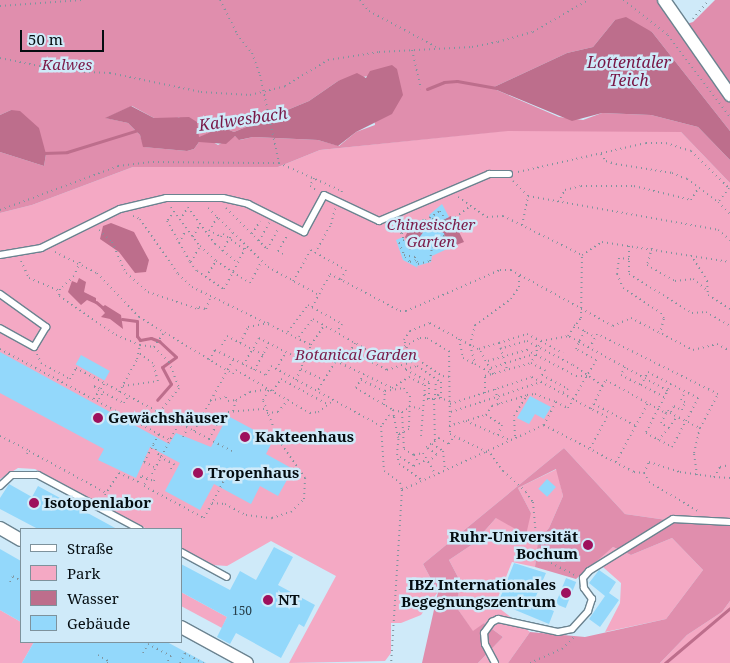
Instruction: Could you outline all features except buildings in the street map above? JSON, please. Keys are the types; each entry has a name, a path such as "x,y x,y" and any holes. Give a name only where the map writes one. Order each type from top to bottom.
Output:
{"street":[{"path":"664,0 730,95"},
{"path":"0,528 20,539"},
{"path":"182,628 247,663"}],"lane":[{"path":"0,255 41,248 120,209 166,198 193,197 248,204 304,232 324,195 379,221 449,189 489,174 508,174"},
{"path":"0,294 46,327 34,347 0,328"},
{"path":"0,486 12,475 38,474 137,528"},
{"path":"496,663 485,644 484,633 492,622 498,619 558,632 572,629 588,611 592,599 584,588 583,578 614,554 673,519 730,522"},
{"path":"182,553 227,577"}],"path":[{"path":"22,0 23,4"},
{"path":"0,6 82,0"},
{"path":"220,0 237,34 252,54 265,93 279,163"},
{"path":"360,0 369,11 437,47"},
{"path":"0,58 64,71 110,73 201,92 265,93 328,60 437,47 472,47 533,32 588,0"},
{"path":"623,0 668,35 730,117"},
{"path":"684,29 709,0"},
{"path":"412,50 421,89"},
{"path":"508,174 646,143 679,146 708,164 730,189 718,202"},
{"path":"600,154 606,161 616,164 672,173 699,188 730,214"},
{"path":"0,210 118,166 162,162 279,163 342,191"},
{"path":"508,174 528,196 718,230 730,240"},
{"path":"310,186 314,178"},
{"path":"558,202 565,190 581,186 634,186 691,200 699,188"},
{"path":"449,189 486,217 503,216 582,255"},
{"path":"522,225 528,196"},
{"path":"181,197 222,251 238,263"},
{"path":"193,197 218,215 262,261 319,295"},
{"path":"166,198 192,238 216,261 250,283 262,261"},
{"path":"220,202 267,249 279,227"},
{"path":"315,253 331,224 336,202"},
{"path":"421,223 423,219 440,211 447,223 469,206"},
{"path":"179,220 188,207"},
{"path":"120,209 140,219 178,274 210,298 269,323 299,337 311,345"},
{"path":"174,211 167,220 190,262 206,277 224,289 247,245"},
{"path":"236,218 238,213"},
{"path":"207,233 218,215"},
{"path":"431,215 444,236 443,247"},
{"path":"252,234 262,216"},
{"path":"423,219 427,230"},
{"path":"259,241 270,221"},
{"path":"402,235 408,223 398,228 404,240 399,243 404,255 410,262 416,260"},
{"path":"192,238 200,224"},
{"path":"100,230 118,252 126,273 136,284 161,298 198,309 207,306 210,298"},
{"path":"179,243 186,230"},
{"path":"209,230 230,238 244,250"},
{"path":"222,251 234,230"},
{"path":"283,254 278,251 289,233"},
{"path":"582,255 602,242 652,248 730,262"},
{"path":"404,255 416,260 418,264 430,260 432,247 443,247 448,243"},
{"path":"629,245 629,274 692,313 706,312 730,326"},
{"path":"190,262 200,246"},
{"path":"41,248 80,262 97,273 139,317 227,371 233,374 236,370 310,413 318,412 333,400"},
{"path":"652,248 647,265 676,281 693,279 708,291"},
{"path":"293,281 311,250 346,270 341,280"},
{"path":"17,252 29,278 60,291"},
{"path":"568,336 574,325 581,318 582,255"},
{"path":"691,255 707,281 708,295 730,308"},
{"path":"629,259 619,258 617,274 623,288 662,313 664,320 660,333"},
{"path":"206,277 216,261"},
{"path":"80,262 74,276 60,291 59,296 116,335 140,345 154,347 170,363 178,388 158,413"},
{"path":"312,307 330,274 400,312 406,312 500,270 511,270 613,326 631,318 693,350 716,344 730,351"},
{"path":"475,364 470,345 475,325 511,299 519,287 519,275"},
{"path":"288,332 308,305 342,324 337,332"},
{"path":"299,337 313,319 378,356 387,356 405,346 426,338 444,347 452,360 450,434 491,454 533,502 536,536 551,563 583,578"},
{"path":"240,343 248,327 269,323"},
{"path":"412,362 404,340 410,331 430,323 479,349 488,361 493,374"},
{"path":"574,325 595,337"},
{"path":"296,380 311,345 324,326"},
{"path":"449,426 486,415 492,406 527,395 535,394 568,408 596,360 576,349 585,331"},
{"path":"154,347 164,334"},
{"path":"479,349 527,334 562,353"},
{"path":"590,347 597,334 642,354 718,394 700,428 694,453 697,476"},
{"path":"222,345 227,336 263,355"},
{"path":"541,341 568,336 668,391"},
{"path":"243,365 259,338 305,362"},
{"path":"459,339 463,358 493,374"},
{"path":"500,349 526,341 539,346 603,386"},
{"path":"531,364 541,341"},
{"path":"355,343 350,351 387,370 418,360 443,376 451,378"},
{"path":"254,370 269,344"},
{"path":"499,344 507,370"},
{"path":"119,392 139,353 140,345"},
{"path":"34,347 41,363 70,379 76,368 178,424 232,451"},
{"path":"0,350 170,440"},
{"path":"209,360 215,350 266,376 271,366 382,426"},
{"path":"488,361 526,350 576,376 587,376"},
{"path":"276,369 286,352"},
{"path":"123,386 158,381 153,364 139,353"},
{"path":"490,368 534,354"},
{"path":"194,431 233,360"},
{"path":"318,392 336,361 392,388 409,377 425,385 425,394 422,396 421,436"},
{"path":"485,393 486,376 531,364 545,370 542,375 568,389 563,394"},
{"path":"426,381 405,369 417,366 441,382 441,398"},
{"path":"626,367 622,375 664,398"},
{"path":"301,369 324,380"},
{"path":"641,385 648,372 672,384 685,392 698,398 672,447 646,433 672,384"},
{"path":"427,373 426,381 429,399"},
{"path":"364,374 356,388 393,410 402,412 410,407 421,409"},
{"path":"436,395 450,402 485,393 532,377 607,417 590,448"},
{"path":"273,392 281,378 328,405"},
{"path":"361,380 384,391 404,388 410,396 408,429 403,431 398,438"},
{"path":"591,409 606,380 666,413 671,412"},
{"path":"435,442 434,399 436,395 436,381"},
{"path":"450,412 541,382"},
{"path":"94,400 99,391 94,386 101,389 104,384"},
{"path":"210,401 226,397 228,401 236,400 250,392 269,389"},
{"path":"212,503 225,504 246,515 272,518 291,512 304,499 305,478 278,439 263,400 269,389"},
{"path":"495,389 499,404"},
{"path":"384,391 384,405"},
{"path":"99,399 103,392 124,402 128,397"},
{"path":"671,412 674,406 682,410 686,402 681,400 685,392"},
{"path":"425,394 429,399"},
{"path":"515,436 514,416 527,395"},
{"path":"429,399 434,399"},
{"path":"234,411 236,400"},
{"path":"268,413 278,412 288,400"},
{"path":"402,490 508,439 544,425 556,402"},
{"path":"616,462 648,403"},
{"path":"594,404 636,426"},
{"path":"209,439 218,422 228,412 266,409"},
{"path":"393,410 398,438 396,454 414,466 427,461 437,454 426,447 440,438 449,444 454,437"},
{"path":"402,412 404,449 414,455 419,464"},
{"path":"671,412 700,428"},
{"path":"666,413 661,423 669,428"},
{"path":"391,663 402,490 400,483 384,470 382,426 388,415 394,417"},
{"path":"486,415 502,425 498,435"},
{"path":"658,440 677,417"},
{"path":"466,421 508,439"},
{"path":"218,422 224,424"},
{"path":"152,474 178,424"},
{"path":"544,425 616,462 644,473 649,482 693,508"},
{"path":"183,437 188,429"},
{"path":"155,468 144,462 159,434"},
{"path":"0,436 105,494 118,473 138,482 142,476 154,481 156,478"},
{"path":"432,444 443,451 445,469"},
{"path":"153,445 160,457 174,464 171,469"},
{"path":"414,455 423,453 436,474"},
{"path":"400,457 399,464 422,480"},
{"path":"644,473 649,462 697,476 730,478"},
{"path":"714,477 720,467 730,465"},
{"path":"147,479 144,486 204,518 230,469"},
{"path":"10,582 13,576 20,580"},
{"path":"530,663 562,649 573,638"},
{"path":"143,653 148,644 171,656 166,662"},
{"path":"180,663 185,653 203,663"},
{"path":"98,655 107,662 112,663"}],"green space":[{"name":"Kalwes","path":"0,0 658,0 677,27 693,22 715,0 730,0 730,131 652,32 615,20 593,47 567,53 492,88 559,117 583,120 602,113 651,115 698,127 730,160 730,183 681,132 508,131 320,150 278,167 133,167 32,205 0,213 0,152 44,166 46,154 11,110 0,115","holes":["369,76 375,125 356,132 339,146 318,140 253,137 240,140 235,136 218,145 209,140 199,142 194,149 187,151 144,147 140,135 128,123 106,118 132,106 154,118 174,120 179,117 198,138 222,127 234,132 309,101 338,81"]},
{"name":"Botanical Garden","path":"580,123 681,132 730,183 730,525 695,524 625,514 564,448 423,564 438,592 421,615 401,623 391,623 391,653 385,661 289,663 336,576 271,541 227,566 213,565 182,549 182,528 145,528 35,469 18,468 0,479 0,213 32,205 133,167 278,167 320,150"},
{"path":"564,448 625,514 695,524 730,525 730,601 722,612 687,635 660,663 508,663 530,632 585,637 666,619 703,570 672,538 631,555 613,547 576,579 535,567 538,540 549,528 563,496 556,469 518,488 531,513 526,535 496,518 473,544 449,560 460,581 457,608 473,631 484,623 503,637 478,663 422,663 438,592 423,564"},
{"path":"557,469 563,496 549,528 538,540 535,567 512,562 495,605 530,632 508,663 478,663 503,637 484,623 473,632 457,608 460,581 449,560 473,544 496,518 531,513 518,488"},
{"path":"672,538 703,570 666,619 605,632 620,603 621,583 595,560 613,547 631,555"},
{"path":"182,593 227,617 222,628 182,607"},
{"path":"730,601 730,663 660,663 687,635 722,612"},
{"path":"0,610 20,621 20,643 33,643 22,663 0,663"}],"water":[{"name":"Lottentaler Teich","path":"626,17 652,32 730,131 730,160 698,127 651,115 602,113 572,121 492,88 567,53 593,47 615,20"},
{"path":"392,65 397,69 403,95 392,114 356,132 338,146 318,140 253,137 239,140 235,136 226,144 199,142 194,149 187,151 143,147 140,135 128,123 105,118 131,106 154,118 189,117 197,122 199,137 222,127 234,132 309,101 338,81 357,73 366,78 370,71"},
{"path":"11,110 20,111 39,128 46,154 44,166 0,152 0,115"},
{"path":"451,216 464,242 451,247 434,217 440,221"},
{"path":"111,223 134,232 149,260 146,272 135,273 119,252 100,239 103,226"},
{"path":"423,223 426,233 435,228 437,233 418,262 406,247 410,245 405,237 409,229"},
{"path":"79,278 86,282 84,292 96,298 96,304 87,300 81,305 68,292 72,281 77,283"},
{"path":"105,305 121,315 123,329 110,319 101,317 105,313 101,308"}],"waterway":[{"name":"Kalwesbach","path":"427,89 444,82 457,81 496,88"},
{"name":"Kalwesbach","path":"43,153 67,152 138,130"},
{"path":"96,302 102,307"},
{"path":"122,319 137,321 137,336 140,340 151,338 159,341 176,357 162,367 171,384 157,400"},
{"path":"665,663 730,608"}],"place":[{"name":"Gewächshäuser","path":"98,418"},
{"name":"Kakteenhaus","path":"245,437"},
{"name":"Tropenhaus","path":"198,473"},
{"name":"Isotopenlabor","path":"34,503"},
{"name":"Ruhr-Universität Bochum","path":"588,545"},
{"name":"IBZ Internationales Begegnungszentrum","path":"566,593"},
{"name":"NT","path":"268,600"}],"park label":[{"name":"Chinesischer Garten","path":"431,232"}]}
